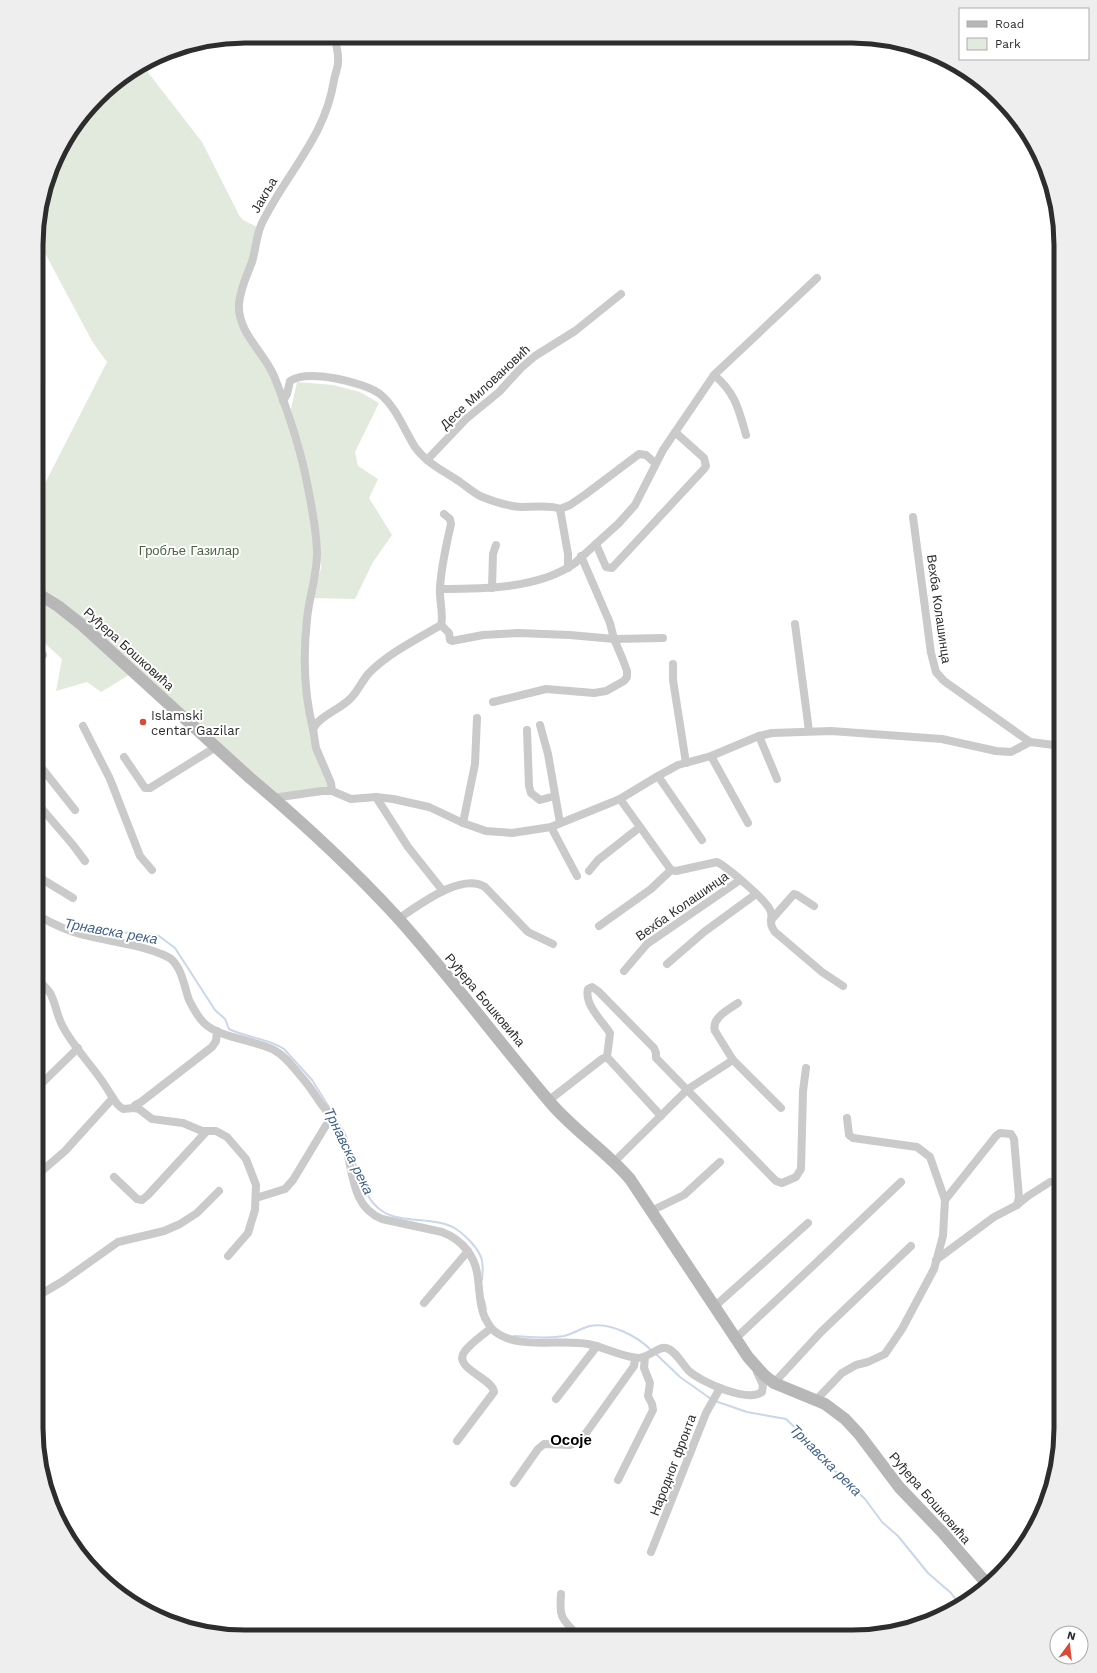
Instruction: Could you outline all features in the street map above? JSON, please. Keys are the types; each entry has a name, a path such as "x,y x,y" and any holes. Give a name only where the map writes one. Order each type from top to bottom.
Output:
{"main road":[{"name":"Руђера Бошковића","path":"43,597 58,606 82,625 273,798 364,883 398,919 486,1022 548,1100 576,1130 614,1162 630,1179 735,1339 757,1367 774,1383 816,1400 831,1408 854,1428 899,1487 984,1581"}],"street":[{"name":"Јакља","path":"283,401 270,368 250,338 243,324 239,310 240,299 261,224 285,182 306,152 326,113 332,93 338,61 335,43"},
{"path":"440,589 492,588 535,581 568,568 619,523 634,505 644,489 655,463 714,375 817,278"},
{"name":"Десе Миловановић","path":"427,460 466,419 499,392 521,368 540,352 574,331 621,294"},
{"path":"714,375 731,392 740,412 746,435"},
{"path":"332,791 331,783 316,748 306,692 305,636 315,573 316,542 312,510 304,470 283,401 287,394 290,380 301,377 333,379 369,388 380,394 394,409 416,448 435,468 480,496 509,505 560,508 570,505 639,454 646,455 655,463"},
{"path":"596,544 606,567 612,568 704,469 706,466 704,458 676,432"},
{"path":"560,508 568,554 568,568"},
{"path":"441,625 440,589 442,566 451,524 450,519 444,514"},
{"name":"Вехба Колашинца","path":"914,517 931,653 936,672 944,681 1030,742"},
{"path":"492,588 493,554 496,546"},
{"path":"493,702 546,689 594,693 606,691 617,686 627,677 627,671 614,639 610,623 581,556"},
{"path":"795,624 809,731"},
{"path":"312,729 318,722 351,698 377,666 412,642 441,625"},
{"path":"441,625 449,633 450,640 452,641 483,635 518,633 570,635 614,639 663,638"},
{"path":"673,664 673,680 686,763"},
{"path":"463,823 475,764 477,718"},
{"path":"540,725 548,754 560,823"},
{"path":"83,726 110,779 140,856 152,870"},
{"path":"527,730 529,786 531,793 540,800 555,796"},
{"path":"273,798 332,791 351,799 376,797 420,804 463,823 486,831 505,833 524,832 551,827 620,799 678,765 711,756 759,736 772,733 831,731 942,739 996,751 1011,752 1030,742 1054,745"},
{"path":"759,736 777,779"},
{"path":"124,757 145,788 150,788 216,747"},
{"path":"711,756 748,823"},
{"path":"43,770 75,810"},
{"path":"658,776 702,840"},
{"path":"376,797 408,847 443,892"},
{"path":"599,926 651,889 671,870 620,799"},
{"path":"43,810 85,861"},
{"path":"551,827 577,876"},
{"path":"589,871 598,860 640,827"},
{"name":"Вехба Колашинца","path":"671,870 676,871 717,862 725,867 766,904 771,912 770,926 775,932 822,972 843,986"},
{"path":"43,880 73,898"},
{"name":"Вехба Колашинца","path":"624,971 647,944 740,880"},
{"path":"398,919 443,892 462,884 482,885 528,932 553,944"},
{"path":"667,964 704,932 756,894"},
{"path":"771,920 794,894 814,906"},
{"path":"43,918 76,933 125,943 157,952 170,958 176,965 190,1002 205,1024 217,1031 265,1046 280,1053 306,1082 340,1131 345,1144 355,1188 360,1199 370,1213 382,1219 442,1232 457,1240 472,1255 478,1274 482,1310 491,1328 505,1337 518,1341 570,1342 597,1346 635,1358 647,1356 662,1348 669,1350 694,1375 720,1388"},
{"path":"43,986 50,991 62,1024 120,1108 139,1109 152,1119 183,1123 206,1132 216,1131 227,1137 246,1159 254,1180 256,1198 254,1215 248,1233 228,1256"},
{"path":"661,1116 607,1057 610,1033 590,1005 586,994 588,989 592,987 598,990 654,1048 656,1058 688,1089 776,1181 782,1183 796,1177 801,1169 806,1068"},
{"path":"738,1003 716,1019 714,1027 715,1031 733,1060 781,1108"},
{"path":"134,1108 135,1105 141,1102 212,1047 216,1041 217,1031"},
{"path":"43,1082 78,1048"},
{"path":"548,1100 602,1059 607,1057"},
{"path":"614,1162 688,1089 733,1060"},
{"path":"43,1170 65,1152 113,1098"},
{"path":"256,1198 285,1189 293,1180 331,1117"},
{"path":"816,1400 842,1373 884,1354 902,1329 934,1269 942,1236 945,1200 930,1157 917,1147 853,1138 849,1135 847,1118"},
{"path":"114,1177 137,1198 142,1200 206,1132"},
{"path":"945,1200 996,1136 1005,1132 1011,1134 1014,1138 1019,1197 1017,1205"},
{"path":"651,1211 684,1195 720,1162"},
{"path":"735,1339 901,1182"},
{"path":"936,1260 994,1217 1017,1205 1050,1182"},
{"path":"43,1293 63,1281 118,1242 164,1231 180,1224 197,1213 219,1191"},
{"path":"714,1307 808,1223"},
{"path":"774,1383 821,1332 912,1246"},
{"path":"424,1303 468,1251"},
{"path":"457,1441 494,1392 491,1384 472,1371 463,1360 465,1351 491,1328"},
{"path":"556,1399 597,1346"},
{"path":"618,1480 653,1410 648,1396 650,1383 644,1368 647,1356"},
{"path":"514,1483 538,1449 544,1444 570,1445 581,1440 634,1366 635,1358"},
{"name":"Руђера Бошковића","path":"720,1388 748,1396 760,1393 763,1388 762,1382 757,1374 757,1367"},
{"name":"Народног фронта","path":"651,1552 677,1483 710,1404 720,1388"},
{"path":"561,1594 560,1610 562,1617 573,1630"}],"green space":[{"name":"Гробље Газилар","path":"146,69 202,142 239,215 243,220 259,228 239,310 283,401 314,524 312,594 321,569 320,536 291,409 297,382 333,385 360,392 379,403 355,452 358,466 378,479 369,498 392,535 373,562 355,599 310,598 307,703 332,791 273,798 134,672 101,692 87,682 56,691 62,659 43,642 43,487 107,362 92,341 43,249 43,232 50,193 58,168 70,144 91,115 112,93"}],"waterway":[{"name":"Трнавска река","path":"67,926 99,931 159,936 175,948 215,1010 225,1019 229,1029 271,1042 284,1049 312,1080 332,1112"},
{"name":"Трнавска река","path":"349,1147 361,1182 369,1198 375,1205 390,1215 439,1223 448,1225 458,1230 478,1250 483,1263 482,1280"},
{"name":"Трнавска река","path":"484,1300 486,1309"},
{"name":"Трнавска река","path":"514,1336 539,1338 558,1337 583,1328 598,1325 623,1331 651,1350"},
{"name":"Трнавска река","path":"656,1354 680,1377 711,1399"},
{"name":"Трнавска река","path":"715,1401 747,1412 786,1419 805,1437 834,1470 865,1499 882,1522 898,1536 928,1573 951,1593 957,1601"}],"place":[{"name":"Islamski centar Gazilar","path":"143,722"}],"district":[{"name":"Осоје","path":"571,1440"}]}
